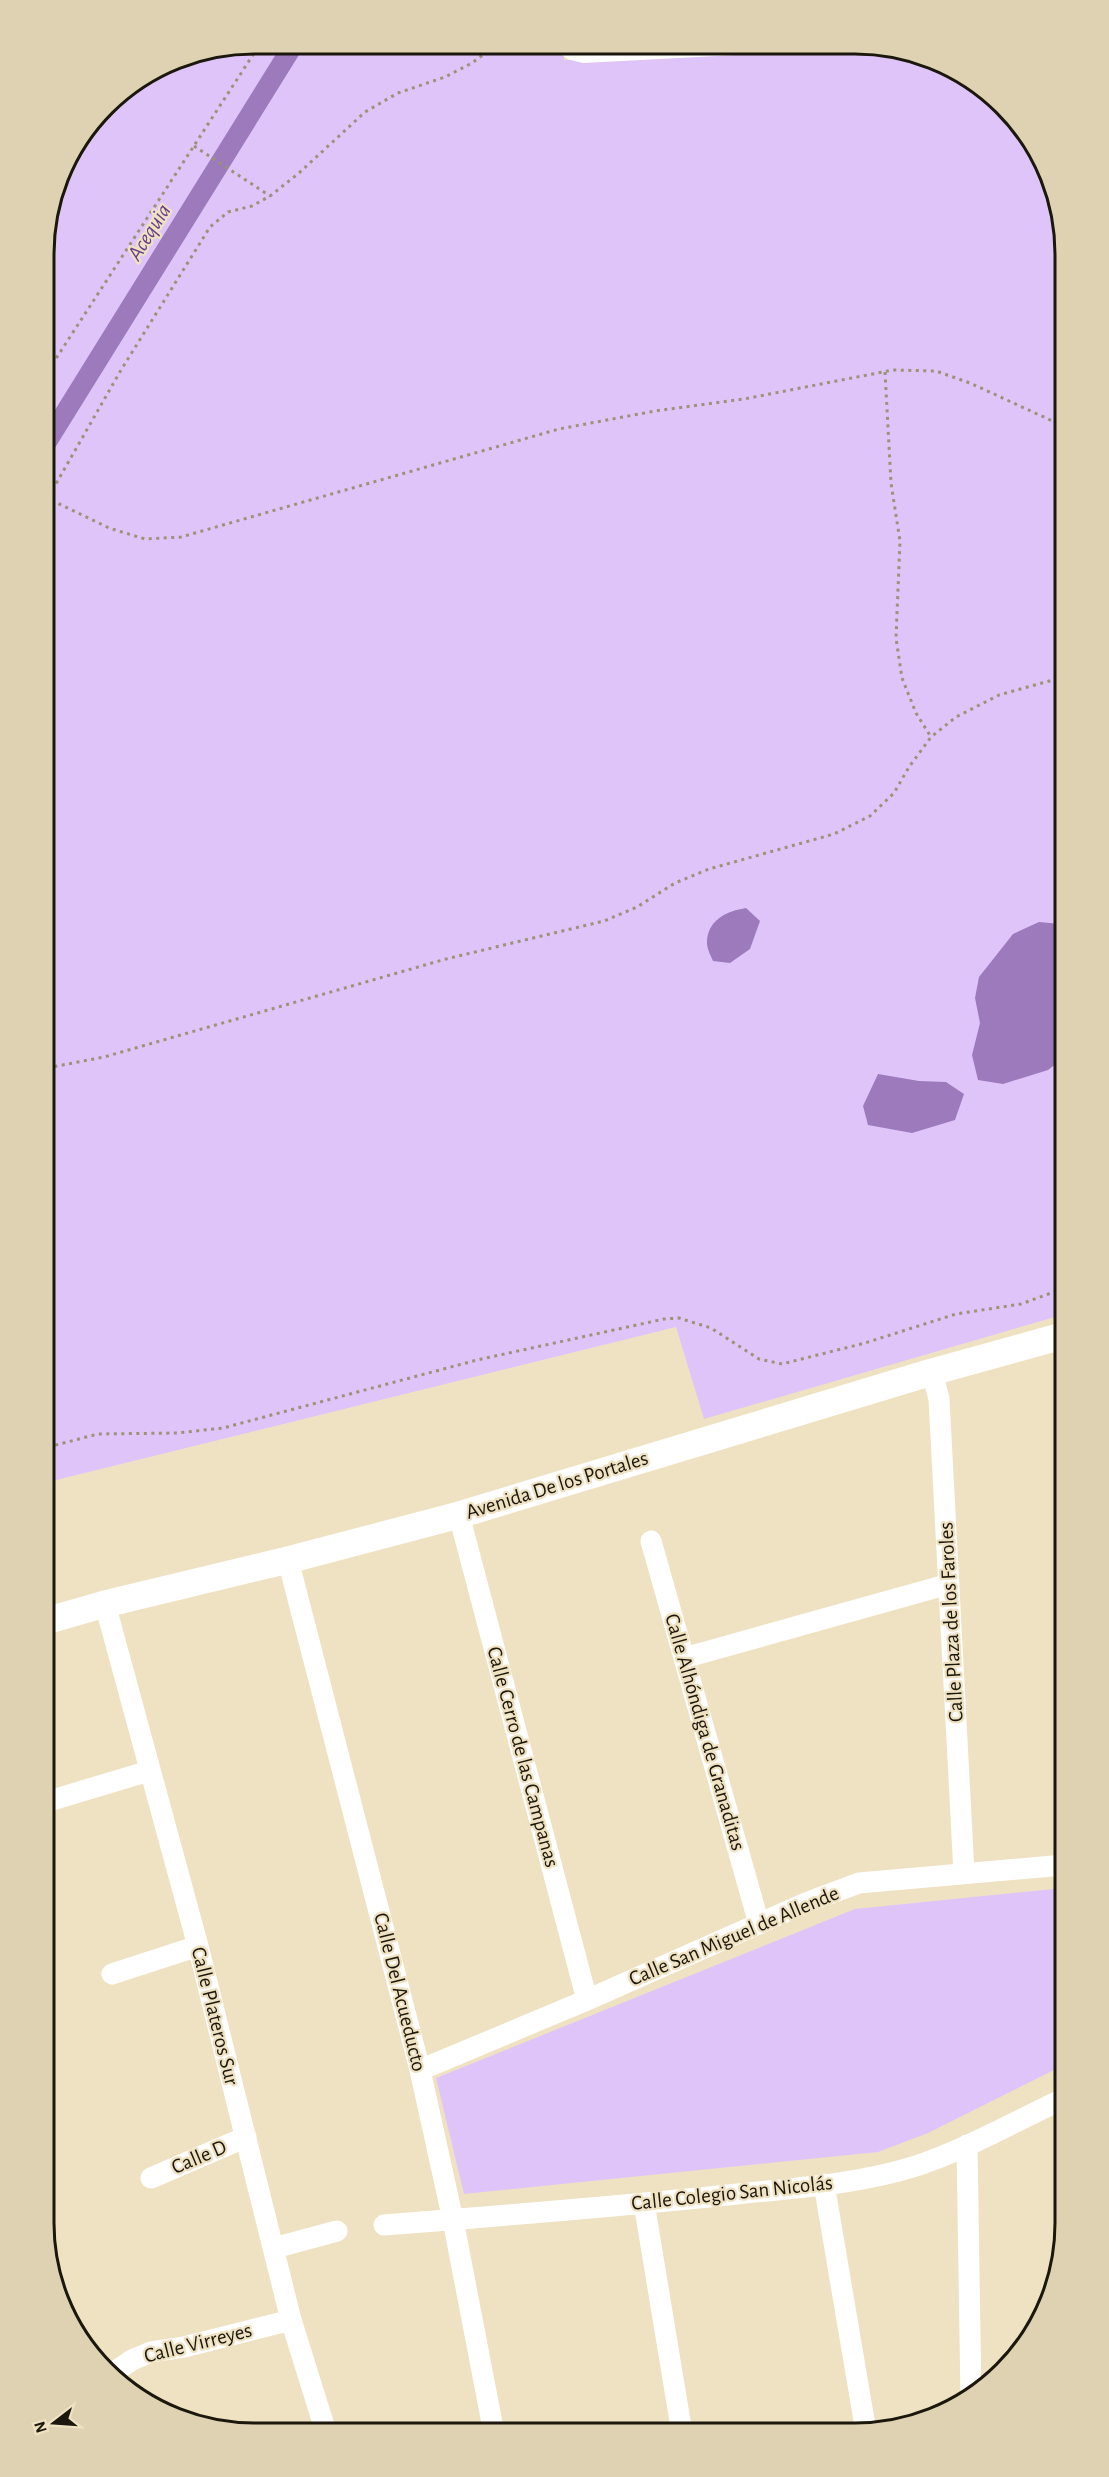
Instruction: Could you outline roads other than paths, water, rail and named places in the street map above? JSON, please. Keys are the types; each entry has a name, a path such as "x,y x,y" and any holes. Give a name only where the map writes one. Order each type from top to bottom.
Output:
{"street":[{"name":"Avenida De los Portales","path":"54,1619 459,1515 932,1372 1055,1338"},
{"name":"Calle Plaza de los Faroles","path":"932,1372 939,1399 964,1873"},
{"name":"Calle Cerro de las Campanas","path":"459,1515 587,2000"},
{"name":"Calle Alhóndiga de Granaditas","path":"651,1541 759,1924"},
{"name":"Calle Del Acueducto","path":"288,1560 420,2070 453,2220 492,2423"},
{"path":"684,1658 949,1584"},
{"name":"Calle Plateros Sur","path":"105,1604 198,1946 291,2320 323,2423"},
{"path":"54,1800 149,1771"},
{"name":"Calle San Miguel de Allende","path":"420,2070 587,2000 808,1902 860,1883 1055,1866"},
{"path":"112,1974 198,1946"},
{"name":"Calle Colegio San Nicolás","path":"384,2225 644,2204 880,2176 917,2166 1055,2103"},
{"name":"Calle D","path":"151,2178 246,2137"},
{"path":"967,2145 971,2385"},
{"path":"824,2184 864,2422"},
{"path":"644,2204 680,2423"},
{"path":"274,2248 337,2231"},
{"name":"Calle Virreyes","path":"118,2369 132,2360 152,2352 184,2347 291,2320"}],"lane":[{"path":"570,54 583,58 659,54"}],"waterway":[{"name":"Acequia","path":"54,431 288,54"}]}
